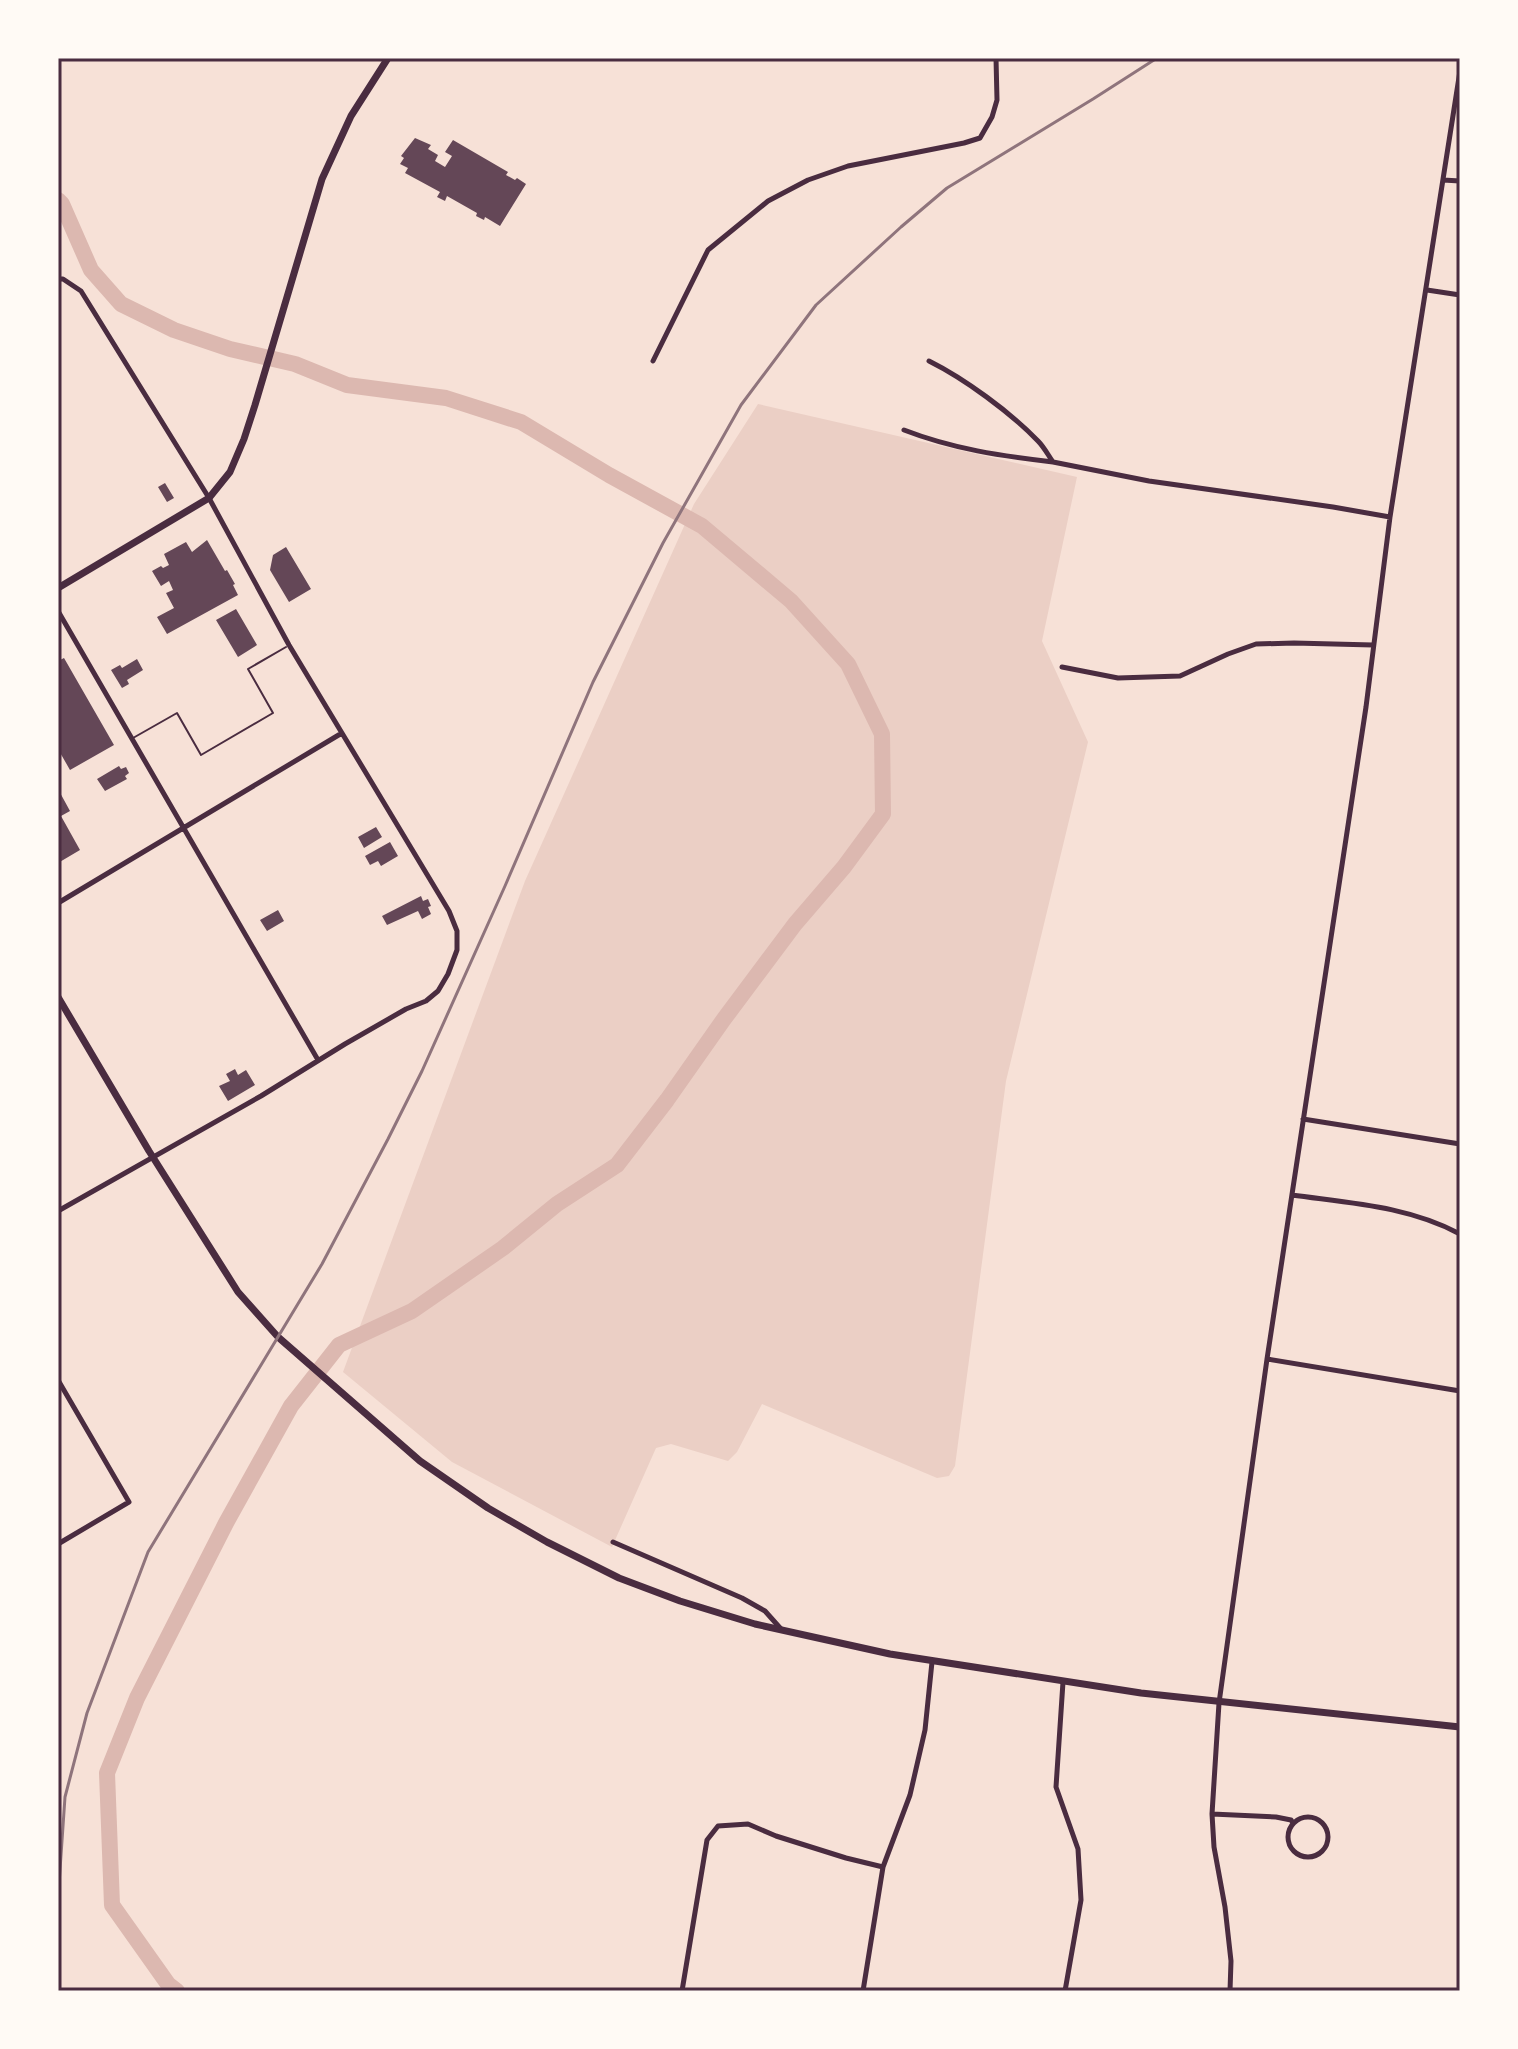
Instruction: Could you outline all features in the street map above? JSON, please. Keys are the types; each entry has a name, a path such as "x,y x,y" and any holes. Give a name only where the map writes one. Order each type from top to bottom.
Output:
{"main road":[{"path":"58,588 209,498 230,472 255,405 322,179 351,116 388,58"},
{"path":"58,997 238,1292 280,1340 420,1461 488,1508 547,1542 619,1578 755,1624 932,1662 1219,1703 1460,1727"}],"street":[{"path":"653,361 708,250 768,201 808,180 848,166 980,138 997,100 996,58"},
{"path":"1230,1991 1231,1961 1212,1814 1219,1703 1267,1359 1366,707 1390,517 1460,71"},
{"path":"1443,180 1460,181"},
{"path":"58,1211 261,1096 406,1009 426,1001 438,991 457,950 457,931 449,911 289,645 209,498 94,310 81,291 60,279"},
{"path":"1427,290 1460,295"},
{"path":"929,361 1004,411 1040,443 1053,462"},
{"path":"904,430 934,442 990,454 1390,517"},
{"path":"58,611 318,1060"},
{"path":"1062,667 1118,678 1180,676 1256,644 1373,645"},
{"path":"58,903 342,733"},
{"path":"1303,1119 1460,1144"},
{"path":"1292,1195 1398,1211 1431,1220 1460,1234"},
{"path":"1267,1359 1460,1391"},
{"path":"58,1380 129,1502 58,1544"},
{"path":"613,1542 742,1598 765,1611 782,1630"},
{"path":"863,1991 883,1867 910,1795 925,1730 932,1662"},
{"path":"1063,1682 1056,1787 1078,1849 1081,1900 1065,1991"},
{"path":"1212,1814 1276,1817 1293,1823"},
{"path":"1309,1817 1324,1825 1328,1842 1321,1853 1308,1857 1296,1853 1288,1842 1293,1823 1309,1817"},
{"path":"682,1991 707,1840 718,1826 748,1824 776,1836 883,1867"}],"lane":[{"path":"132,739 177,713 201,755 273,713 248,669 289,645"}],"shaded area":[{"path":"758,404 1077,477 1042,641 1088,742 1006,1081 955,1466 949,1476 937,1478 762,1404 737,1452 728,1461 671,1444 656,1448 612,1547 452,1462 343,1372 525,881 694,504"}],"building":[{"path":"415,138 431,145 428,149 438,155 435,161 445,167 452,156 445,152 453,140 508,172 506,175 526,184 500,226 485,217 484,220 476,216 477,213 447,196 445,201 437,197 440,192 405,173 408,168 400,164 404,158 401,156"},
{"path":"165,483 174,498 167,502 158,487"},
{"path":"207,540 235,584 238,595 167,634 157,617 174,608 166,593 173,590 169,581 161,586 152,571 169,565 164,554 186,542 192,552"},
{"path":"286,547 311,589 289,602 270,570 273,555"},
{"path":"236,609 257,645 238,657 216,620"},
{"path":"64,658 114,745 70,770 58,749 58,661"},
{"path":"137,659 143,670 127,680 129,684 122,688 111,670 120,665 122,668"},
{"path":"119,766 121,769 126,767 129,773 125,776 127,779 105,791 97,779"},
{"path":"58,789 70,811 61,816 80,850 58,863"},
{"path":"376,827 382,837 364,848 358,837"},
{"path":"390,842 398,856 381,866 378,861 370,865 365,856"},
{"path":"421,896 423,901 428,899 431,914 422,919 418,911 387,925 382,916"},
{"path":"278,910 284,921 267,931 260,920"},
{"path":"235,1069 238,1075 246,1070 255,1085 228,1101 219,1086 230,1081 226,1074"}],"waterway":[{"path":"58,200 91,270 121,304 174,330 230,349 295,364 347,385 446,398 521,422 702,526 791,601 848,664 882,734 883,814 844,867 795,924 617,1165 557,1204 503,1248 412,1311 339,1345 291,1406 226,1523 137,1698 107,1773 112,1905 168,1984 177,1991"}],"railway":[{"path":"58,1899 65,1797 87,1713 148,1552 322,1264 388,1139 505,886 593,682 663,543 741,405 816,305 947,188 1157,58"}]}
